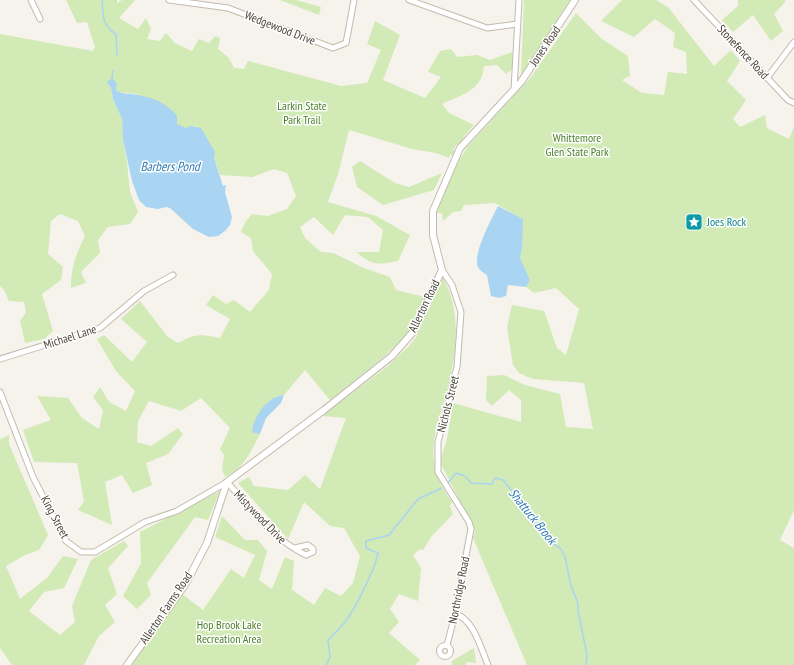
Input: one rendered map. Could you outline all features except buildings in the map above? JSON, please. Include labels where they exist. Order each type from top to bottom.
[{"type":"street","points":[[31,0],[40,19]]},
{"type":"street","name":"Wedgewood Drive","points":[[170,0],[228,8],[333,48],[346,43],[354,0]]},
{"type":"street","points":[[409,0],[487,28],[517,24]]},
{"type":"street","points":[[514,90],[519,0]]},
{"type":"street","name":"Jones Road","points":[[514,90],[575,0]]},
{"type":"street","name":"Stonefence Road","points":[[694,0],[788,100],[794,103]]},
{"type":"street","points":[[699,6],[703,0]]},
{"type":"street","points":[[768,78],[794,42]]},
{"type":"street","name":"Allerton Road","points":[[227,482],[324,410],[392,356],[413,332],[442,270],[433,235],[433,211],[460,148],[514,90]]},
{"type":"street","name":"Nichols Street","points":[[442,270],[452,285],[461,312],[457,367],[438,442],[438,472],[469,522],[470,535]]},
{"type":"street","name":"Michael Lane","points":[[0,359],[100,328],[144,290],[173,275]]},
{"type":"street","name":"King Street","points":[[0,392],[34,477],[66,541],[80,552],[95,552],[145,522],[177,511],[227,482]]},
{"type":"street","name":"Mistywood Drive","points":[[227,482],[261,520],[288,546],[295,548]]},
{"type":"street","name":"Allerton Farms Road","points":[[127,665],[185,585],[206,543],[227,482]]},
{"type":"street","name":"Northridge Road","points":[[447,645],[455,614],[470,535]]},
{"type":"street","points":[[455,614],[462,617],[469,624],[488,665]]},
{"type":"green space","name":"Larkin State Park Trail","points":[[66,0],[117,0],[117,3],[122,0],[135,0],[119,18],[138,29],[146,18],[151,29],[147,39],[160,41],[166,33],[175,43],[192,51],[199,39],[209,43],[215,36],[220,38],[218,49],[229,58],[234,68],[244,69],[248,61],[341,86],[367,83],[381,50],[367,44],[375,21],[400,35],[383,80],[425,98],[441,77],[428,72],[440,51],[451,49],[457,57],[477,55],[490,60],[512,52],[513,69],[506,74],[497,65],[484,66],[479,81],[475,87],[463,95],[442,104],[449,113],[474,125],[464,136],[460,144],[457,144],[453,150],[455,151],[453,155],[450,155],[449,158],[436,153],[412,149],[349,130],[338,174],[328,202],[376,216],[410,235],[398,261],[380,264],[367,260],[356,252],[379,252],[383,230],[368,217],[345,215],[333,235],[314,217],[300,227],[305,238],[321,252],[333,253],[364,268],[390,277],[396,290],[425,297],[409,332],[387,354],[330,400],[305,370],[284,395],[276,396],[254,433],[260,434],[250,453],[237,470],[225,477],[222,470],[224,455],[220,449],[230,428],[201,398],[181,411],[149,401],[138,421],[137,442],[151,446],[178,428],[183,434],[168,454],[146,463],[152,485],[133,493],[122,475],[105,482],[112,525],[78,510],[84,501],[77,463],[34,462],[23,430],[51,420],[37,396],[68,398],[82,418],[99,429],[103,410],[93,397],[100,387],[109,402],[126,411],[135,391],[116,371],[97,339],[104,335],[132,362],[147,342],[121,319],[140,301],[168,337],[178,343],[189,337],[199,335],[220,338],[230,319],[206,305],[213,295],[226,304],[234,300],[250,312],[269,290],[272,274],[253,251],[251,238],[241,232],[246,221],[252,214],[268,216],[287,209],[296,196],[287,173],[274,169],[253,177],[220,175],[214,158],[196,126],[186,128],[181,127],[137,94],[119,92],[109,86],[122,119],[123,140],[130,192],[138,212],[130,224],[108,227],[98,240],[100,253],[81,272],[86,283],[71,288],[75,261],[85,236],[78,221],[60,214],[51,221],[48,254],[63,267],[61,280],[42,294],[53,331],[44,339],[25,343],[20,321],[26,312],[24,302],[9,301],[4,290],[0,286],[0,34],[93,51],[95,47],[87,22],[77,23]]},
{"type":"green space","points":[[280,0],[296,0],[321,7],[319,15]]},
{"type":"green space","points":[[524,0],[570,0],[521,75]]},
{"type":"green space","name":"Whittemore Glen State Park","points":[[622,0],[656,0],[668,7],[714,66],[731,50],[740,61],[727,81],[746,100],[733,119],[740,127],[765,115],[767,128],[789,139],[794,127],[794,510],[780,540],[794,548],[794,665],[527,665],[473,538],[475,531],[440,462],[447,439],[453,403],[521,422],[521,400],[509,390],[492,406],[486,400],[487,376],[504,375],[525,385],[560,394],[566,427],[593,429],[584,383],[533,379],[519,373],[513,365],[507,327],[512,305],[544,311],[557,348],[566,355],[579,309],[556,288],[534,293],[526,287],[530,280],[520,258],[522,248],[522,219],[495,203],[464,205],[461,211],[453,212],[443,221],[442,213],[437,213],[440,201],[458,162],[468,146],[531,77],[576,13],[602,39],[628,56],[630,76],[622,80],[642,93],[664,95],[668,72],[687,74],[686,52],[673,47],[675,33],[655,19],[634,37],[601,21]]},
{"type":"green space","points":[[738,0],[786,1],[774,14],[783,31],[771,41],[753,15],[733,32],[722,20],[738,6]]},
{"type":"green space","points":[[360,161],[395,183],[409,187],[442,173],[434,190],[383,205],[357,187],[352,167]]},
{"type":"green space","name":"Hop Brook Lake Recreation Area","points":[[442,276],[449,291],[453,306],[456,338],[452,370],[435,433],[433,450],[439,481],[452,502],[450,506],[453,514],[431,537],[423,550],[420,549],[413,555],[421,568],[418,601],[399,594],[390,609],[399,622],[389,633],[420,660],[415,665],[131,665],[182,594],[203,610],[231,569],[244,578],[255,555],[215,537],[222,516],[245,540],[258,540],[267,551],[259,580],[272,589],[285,557],[294,561],[292,590],[314,605],[325,588],[341,596],[353,583],[360,556],[344,528],[330,526],[304,502],[288,539],[238,483],[249,477],[254,486],[288,490],[305,475],[320,489],[346,418],[322,416],[388,366],[409,346],[416,337]]},
{"type":"green space","points":[[9,435],[9,444],[48,535],[39,550],[25,555],[6,566],[20,599],[47,578],[63,556],[78,559],[64,588],[44,592],[29,611],[60,635],[75,622],[72,606],[91,560],[124,541],[128,546],[108,568],[117,594],[105,605],[115,622],[99,636],[84,665],[12,665],[0,648],[0,439]]},
{"type":"green space","points":[[220,491],[208,520],[195,517],[147,583],[151,595],[137,609],[123,596],[141,563],[140,532]]},
{"type":"green space","points":[[474,648],[476,663],[467,662],[465,665],[452,665],[452,661]]},
{"type":"water","name":"Barbers Pond","points":[[112,78],[117,84],[116,90],[118,92],[138,95],[155,100],[164,104],[177,115],[177,124],[186,128],[191,126],[201,128],[215,152],[214,158],[223,186],[226,185],[225,192],[232,217],[230,225],[218,236],[209,237],[193,229],[170,208],[166,207],[158,209],[146,207],[139,200],[132,181],[123,140],[122,119],[113,99],[111,88],[107,82]]},
{"type":"water","points":[[498,206],[523,219],[522,248],[520,258],[530,280],[526,287],[508,285],[506,296],[499,298],[491,296],[487,275],[479,268],[477,261],[480,246],[487,227]]},
{"type":"water","points":[[284,395],[281,403],[266,418],[260,434],[254,433],[252,430],[256,418],[263,407],[278,396]]},
{"type":"waterway","points":[[102,0],[104,20],[111,31],[116,34],[117,55]]},
{"type":"waterway","points":[[112,78],[113,71]]},
{"type":"waterway","name":"Shattuck Brook","points":[[448,483],[456,473],[465,476],[471,483],[492,484],[495,478],[503,480],[554,544],[561,549],[565,557],[571,586],[578,603],[578,611],[587,655],[586,665]]},
{"type":"waterway","name":"Shattuck Brook","points":[[326,665],[330,657],[328,640],[343,624],[354,609],[376,560],[378,553],[366,548],[366,541],[389,535],[418,499],[442,488]]},
{"type":"place","name":"Joes Rock","points":[[694,222]]}]
